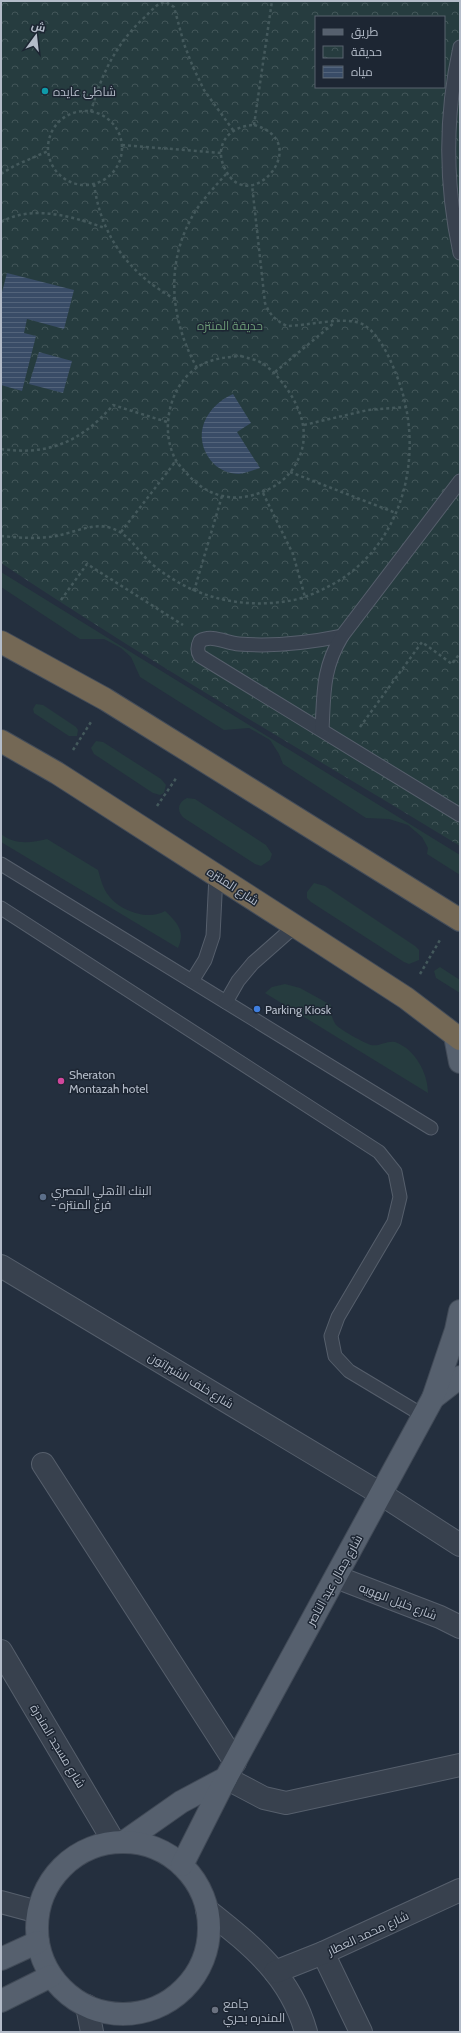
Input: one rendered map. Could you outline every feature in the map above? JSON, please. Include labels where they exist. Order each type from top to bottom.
[{"type":"highway","points":[[1,642],[105,700],[457,918]]},
{"type":"highway","name":"شارع المنتزه","points":[[1,741],[57,773],[295,926],[406,998],[458,1037]]},
{"type":"main road","points":[[458,1037],[460,1062]]},
{"type":"main road","name":"شارع جمال عبد الناصر","points":[[182,1865],[231,1770],[429,1407],[456,1330],[460,1311]]},
{"type":"main road","name":"شارع جمال عبد الناصر","points":[[429,1407],[460,1377]]},
{"type":"main road","points":[[119,1842],[231,1770]]},
{"type":"main road","points":[[119,1842],[145,1845],[164,1853],[182,1865],[199,1888],[207,1910],[209,1931],[206,1952],[193,1977],[185,1988],[168,2002],[149,2010],[128,2014],[107,2013],[87,2006],[51,1976],[38,1942],[36,1927],[38,1912],[45,1891],[62,1868],[73,1858],[93,1847],[119,1842]]},
{"type":"main road","points":[[1,1959],[38,1942]]},
{"type":"main road","points":[[1,2001],[51,1976]]},
{"type":"street","name":"شارع خلف الشيراتون","points":[[1,1266],[381,1494],[460,1545]]},
{"type":"street","points":[[43,1464],[231,1770],[264,1798],[286,1803],[460,1765]]},
{"type":"street","name":"شارع خليل الهويه","points":[[336,1577],[440,1617],[460,1627]]},
{"type":"street","name":"شارع مسجد المندرة","points":[[1,1651],[119,1842]]},
{"type":"street","name":"شارع محمد العطار","points":[[275,1972],[324,1954],[460,1890]]},
{"type":"street","points":[[1,1902],[38,1912]]},
{"type":"street","points":[[207,1910],[254,1948],[275,1972],[295,2001],[306,2032]]},
{"type":"street","points":[[324,1954],[361,2032]]},
{"type":"street","points":[[87,2006],[92,2032]]},
{"type":"lane","points":[[460,47],[455,69],[449,120],[448,170],[452,216],[460,253]]},
{"type":"lane","points":[[322,730],[324,685],[327,665],[342,636],[460,481]]},
{"type":"lane","points":[[342,636],[302,644],[270,645],[238,644],[204,638],[197,646],[200,656],[460,815]]},
{"type":"lane","points":[[1,864],[431,1128]]},
{"type":"lane","points":[[192,981],[205,960],[213,936],[216,875]]},
{"type":"lane","points":[[1,908],[379,1152],[395,1172],[400,1197],[394,1222],[338,1317],[331,1336],[335,1356],[349,1371],[429,1407]]},
{"type":"lane","points":[[226,1002],[238,981],[253,963],[295,926]]},
{"type":"path","points":[[254,125],[272,1]]},
{"type":"path","points":[[91,112],[104,72],[114,53],[140,20],[156,6],[166,2],[174,7],[184,44],[204,90],[233,130]]},
{"type":"path","points":[[78,112],[91,112],[102,116],[112,123],[119,133],[122,145],[121,158],[116,170],[106,179],[94,184],[81,185],[68,181],[52,163],[48,151],[50,138],[56,126],[66,117],[78,112]]},
{"type":"path","points":[[254,125],[267,129],[276,141],[280,156],[275,170],[264,181],[252,185],[242,184],[233,180],[226,173],[222,163],[222,144],[233,130],[243,126],[254,125]]},
{"type":"path","points":[[122,145],[221,153]]},
{"type":"path","points":[[1,174],[14,166],[48,151]]},
{"type":"path","points":[[197,368],[182,335],[177,317],[175,298],[177,259],[183,240],[200,204],[226,173]]},
{"type":"path","points":[[94,184],[96,199],[105,229],[127,262],[157,289],[175,298]]},
{"type":"path","points":[[1,536],[25,539],[55,536],[95,527],[108,527],[121,532],[128,537],[151,563],[194,591],[218,599],[244,604],[270,604],[305,597],[321,590],[344,577],[365,560],[382,539],[396,513],[409,466],[410,440],[406,406],[392,364],[372,332],[363,325],[352,321],[287,326],[277,321],[270,313],[265,303],[252,185]]},
{"type":"path","points":[[1,222],[24,215],[42,213],[63,215],[105,229]]},
{"type":"path","points":[[275,372],[335,322]]},
{"type":"path","points":[[241,356],[259,362],[275,372],[295,399],[304,425],[301,452],[290,472],[282,481],[263,493],[244,497],[222,496],[199,486],[176,461],[168,440],[167,422],[171,404],[178,388],[189,374],[204,363],[222,357],[241,356]]},
{"type":"path","points":[[1,448],[22,452],[44,450],[64,444],[83,434],[99,421],[113,404],[167,422]]},
{"type":"path","points":[[304,425],[334,416],[368,410],[406,406]]},
{"type":"path","points":[[121,532],[176,461]]},
{"type":"path","points":[[290,472],[396,513]]},
{"type":"path","points":[[263,493],[293,554],[305,597]]},
{"type":"path","points":[[194,591],[222,496]]},
{"type":"path","points":[[61,600],[87,564],[204,638]]},
{"type":"path","points":[[347,745],[422,642],[452,664],[460,653]]},
{"type":"path","points":[[57,773],[105,700]]},
{"type":"path","points":[[142,828],[192,753]]},
{"type":"path","points":[[406,998],[457,918]]},
{"type":"green space","name":"حديقة المنتزه","points":[[1,1],[460,1],[460,846],[171,672],[1,563]]},
{"type":"green space","points":[[1,572],[460,855],[460,875],[427,854],[428,848],[422,837],[408,825],[389,819],[366,818],[283,764],[279,754],[270,740],[249,728],[224,730],[140,677],[131,657],[121,648],[104,639],[80,639],[1,587]]},
{"type":"green space","points":[[36,704],[43,705],[76,727],[78,730],[77,736],[69,736],[34,713],[33,709]]},
{"type":"green space","points":[[96,741],[103,742],[161,779],[166,785],[164,793],[160,795],[153,793],[94,754],[91,748]]},
{"type":"green space","points":[[187,798],[195,799],[266,845],[272,854],[270,860],[261,866],[255,864],[184,818],[181,815],[179,807],[180,804]]},
{"type":"green space","points":[[1,834],[11,840],[23,842],[47,839],[98,870],[102,884],[107,893],[114,901],[127,910],[143,915],[158,914],[165,911],[173,919],[181,932],[178,948],[1,842]]},
{"type":"green space","points":[[314,883],[325,886],[415,946],[419,950],[419,960],[409,964],[404,962],[311,902],[307,898],[307,892]]},
{"type":"green space","points":[[440,967],[460,980],[460,993],[436,978],[434,971]]},
{"type":"green space","points":[[285,984],[300,988],[331,1005],[333,1020],[336,1025],[358,1039],[371,1045],[395,1042],[409,1050],[423,1070],[426,1078],[428,1093],[265,993],[272,987]]},
{"type":"water","points":[[7,273],[74,290],[64,329],[27,319],[24,333],[36,336],[22,391],[1,385],[1,296]]},
{"type":"water","points":[[39,352],[72,361],[63,393],[29,384]]},
{"type":"water","points":[[233,394],[251,423],[237,432],[260,468],[239,474],[225,471],[214,464],[207,454],[203,444],[202,434],[208,415],[214,407]]},
{"type":"place","name":"شاطئ عايده","points":[[45,91]]},
{"type":"place","name":"Parking Kiosk","points":[[257,1009]]},
{"type":"place","name":"Sheraton Montazah hotel","points":[[61,1081]]},
{"type":"place","name":"البنك الأهلي المصري - فرع المنتزه","points":[[43,1197]]},
{"type":"place","name":"جامع المندره بحري","points":[[215,2010]]}]
